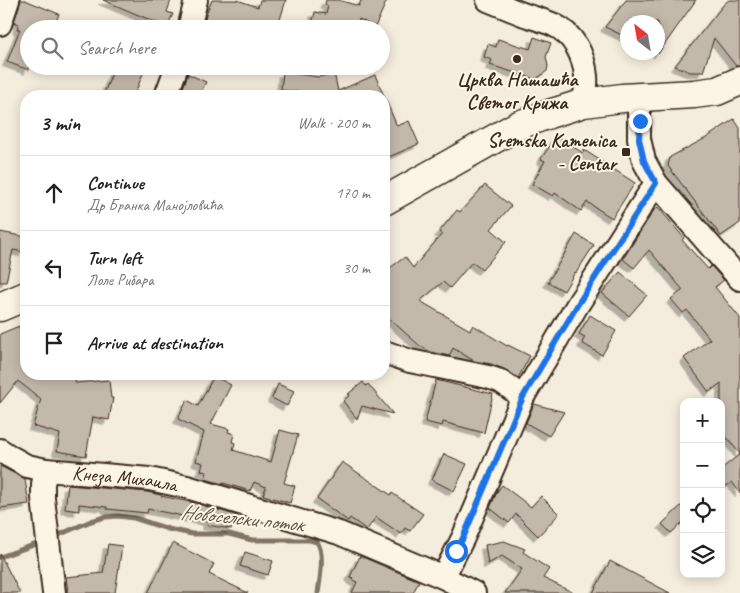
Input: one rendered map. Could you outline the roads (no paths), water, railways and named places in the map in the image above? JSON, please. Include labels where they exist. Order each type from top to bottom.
[{"type":"main road","points":[[390,198],[519,125],[549,114],[584,103],[639,96],[686,95],[717,91],[740,81]]},
{"type":"main road","points":[[0,306],[20,298]]},
{"type":"street","points":[[0,24],[8,0]]},
{"type":"street","points":[[191,20],[196,0]]},
{"type":"street","points":[[488,0],[512,5],[566,33],[580,52],[584,65],[586,84],[584,103]]},
{"type":"street","points":[[168,90],[174,75]]},
{"type":"street","points":[[639,96],[639,139],[644,161],[656,183],[740,279]]},
{"type":"street","points":[[443,578],[463,538],[523,397],[578,304],[656,183]]},
{"type":"street","points":[[390,354],[410,361],[488,377],[500,381],[523,397]]},
{"type":"street","name":"Кнеза Михаила","points":[[0,450],[27,466],[46,470],[169,482],[339,533],[474,593]]},
{"type":"street","points":[[46,470],[43,498],[54,593]]},
{"type":"waterway","name":"Новоселски поток","points":[[54,537],[91,521],[118,516],[134,518],[168,529],[192,534],[229,534],[252,540],[310,540],[317,542],[321,553],[318,593]]},
{"type":"waterway","name":"Новоселски поток","points":[[0,557],[42,542]]},
{"type":"place","name":"Црква Нашашћа Светог Крижа","points":[[517,59]]},
{"type":"place","name":"Sremska Kamenica - Centar","points":[[626,152]]}]
